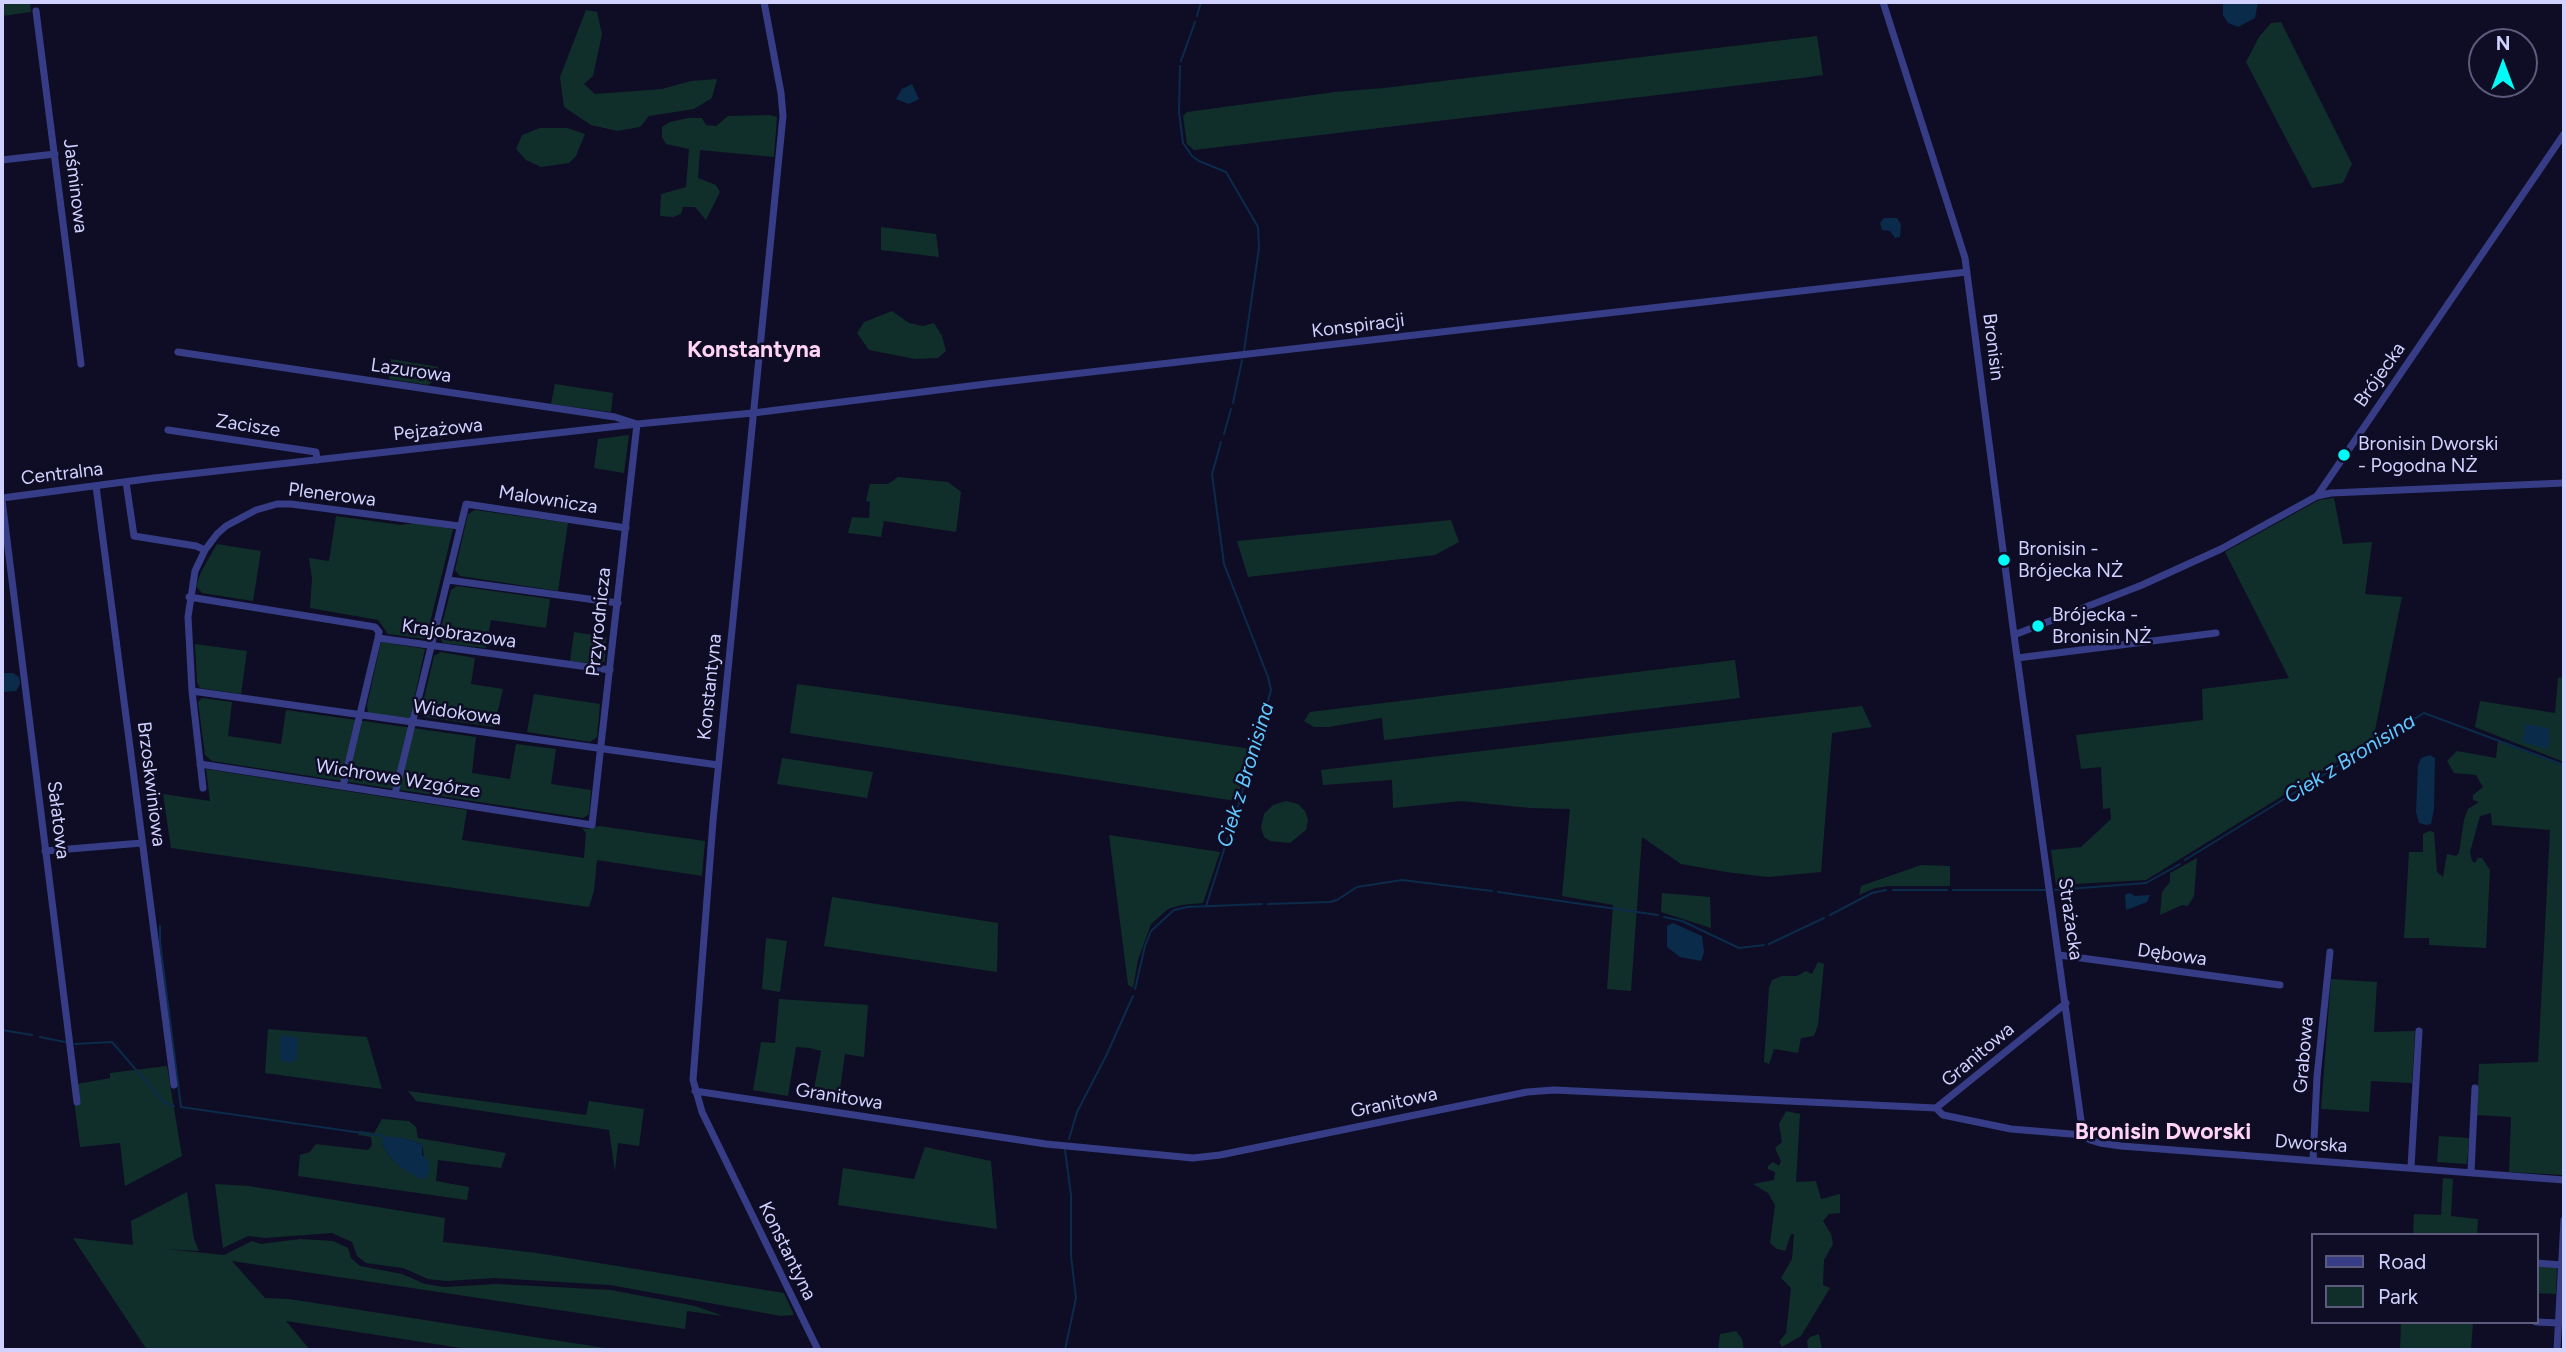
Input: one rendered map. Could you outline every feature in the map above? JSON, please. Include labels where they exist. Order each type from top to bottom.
[{"type":"street","name":"Konstantyna","points":[[764,2],[783,116],[718,765],[692,1069],[702,1112],[818,1350]]},
{"type":"street","name":"Bronisin","points":[[1883,2],[1962,246],[2024,707]]},
{"type":"street","name":"Jaśminowa","points":[[36,11],[81,364]]},
{"type":"street","name":"Brójecka","points":[[2014,635],[2142,585],[2221,549],[2317,496],[2564,134]]},
{"type":"street","points":[[2,160],[55,153]]},
{"type":"street","name":"Konspiracji","points":[[753,413],[1967,272]]},
{"type":"street","name":"Lazurowa","points":[[178,352],[615,417],[637,424]]},
{"type":"street","name":"Pejzażowa","points":[[126,482],[753,413]]},
{"type":"street","name":"Przyrodnicza","points":[[593,825],[637,424]]},
{"type":"street","name":"Zacisze","points":[[168,430],[316,452],[317,460]]},
{"type":"street","points":[[126,482],[134,536],[196,546],[205,550]]},
{"type":"street","name":"Centralna","points":[[2,499],[126,482]]},
{"type":"street","points":[[2317,496],[2564,483]]},
{"type":"street","name":"Brzoskwiniowa","points":[[96,486],[173,1085]]},
{"type":"street","name":"Sałatowa","points":[[2,499],[77,1102]]},
{"type":"street","name":"Plenerowa","points":[[203,788],[192,691],[189,597],[195,571],[205,550],[226,526],[256,510],[277,504],[291,504],[459,526]]},
{"type":"street","name":"Malownicza","points":[[459,526],[466,504],[626,528]]},
{"type":"street","points":[[395,794],[459,526]]},
{"type":"street","points":[[448,580],[618,603]]},
{"type":"street","name":"Krajobrazowa","points":[[189,597],[375,627],[379,632],[378,638],[610,670]]},
{"type":"street","points":[[2017,658],[2216,633]]},
{"type":"street","points":[[343,786],[378,638]]},
{"type":"street","name":"Widokowa","points":[[192,691],[718,765]]},
{"type":"street","name":"Strażacka","points":[[2024,707],[2083,1135]]},
{"type":"street","name":"Wichrowe Wzgórze","points":[[200,764],[593,825]]},
{"type":"street","points":[[46,850],[142,843]]},
{"type":"street","name":"Grabowa","points":[[2314,1160],[2317,1077],[2330,952]]},
{"type":"street","name":"Dębowa","points":[[2059,955],[2280,985]]},
{"type":"street","name":"Granitowa","points":[[695,1091],[1046,1144],[1193,1158],[1220,1155],[1527,1092],[1554,1090],[1936,1108],[2066,1003]]},
{"type":"street","points":[[2411,1167],[2419,1031]]},
{"type":"street","points":[[2471,1172],[2475,1088]]},
{"type":"street","name":"Dworska","points":[[1936,1108],[1943,1115],[2011,1129],[2083,1135],[2090,1140],[2121,1146],[2564,1180]]},
{"type":"street","points":[[2557,1350],[2564,1220]]},
{"type":"street","points":[[2538,1263],[2562,1265]]},
{"type":"street","points":[[2538,1322],[2559,1322]]},
{"type":"green space","points":[[2,2],[30,2],[31,12],[2,16]]},
{"type":"green space","points":[[586,10],[597,12],[602,34],[593,76],[584,84],[595,94],[662,89],[691,81],[717,79],[712,98],[694,109],[649,116],[640,127],[617,131],[591,125],[564,107],[560,77]]},
{"type":"green space","points":[[2281,22],[2352,164],[2343,183],[2312,188],[2246,62],[2259,37],[2271,23]]},
{"type":"green space","points":[[1817,36],[1823,75],[1194,150],[1187,144],[1183,116],[1187,112],[1335,92]]},
{"type":"green space","points":[[728,116],[777,117],[774,157],[700,150],[698,178],[716,185],[720,192],[706,220],[695,207],[683,207],[681,214],[673,217],[660,216],[661,194],[686,187],[689,149],[666,144],[662,137],[662,127],[670,122],[688,118],[702,118],[706,125],[716,126]]},
{"type":"green space","points":[[540,128],[567,128],[585,134],[576,156],[569,163],[541,167],[526,160],[516,149],[522,135]]},
{"type":"green space","points":[[881,227],[936,234],[939,257],[881,250]]},
{"type":"green space","points":[[892,311],[909,323],[923,326],[934,323],[942,336],[946,351],[938,358],[915,359],[869,350],[857,333],[864,322]]},
{"type":"green space","points":[[391,359],[438,367],[435,380],[428,385],[389,379]]},
{"type":"green space","points":[[555,384],[613,393],[611,412],[551,404]]},
{"type":"green space","points":[[629,435],[624,473],[594,468],[598,439]]},
{"type":"green space","points":[[898,477],[948,482],[961,492],[956,532],[884,521],[881,537],[848,533],[852,517],[869,518],[870,502],[866,501],[870,484],[888,484]]},
{"type":"green space","points":[[2334,498],[2343,544],[2372,542],[2365,594],[2402,597],[2373,740],[2146,880],[2056,885],[2051,850],[2081,847],[2111,819],[2110,808],[2103,809],[2101,767],[2081,769],[2076,735],[2203,720],[2202,689],[2289,678],[2225,552],[2319,500]]},
{"type":"green space","points":[[475,510],[568,523],[558,591],[460,576],[455,570],[468,514]]},
{"type":"green space","points":[[336,516],[453,529],[426,639],[388,634],[378,620],[310,608],[312,578],[309,558],[329,561]]},
{"type":"green space","points":[[1451,520],[1459,542],[1435,555],[1248,577],[1237,541]]},
{"type":"green space","points":[[217,544],[261,551],[253,601],[202,593],[196,586]]},
{"type":"green space","points":[[457,586],[550,599],[546,628],[491,620],[486,648],[443,643],[439,635],[451,590]]},
{"type":"green space","points":[[574,632],[606,637],[605,661],[599,665],[570,661]]},
{"type":"green space","points":[[381,642],[425,649],[410,718],[368,713],[367,705]]},
{"type":"green space","points":[[195,644],[247,651],[241,694],[200,688],[197,682]]},
{"type":"green space","points":[[441,652],[475,658],[471,684],[503,689],[494,727],[424,717],[421,711],[434,656]]},
{"type":"green space","points":[[1735,660],[1740,698],[1384,740],[1382,718],[1328,727],[1314,727],[1304,721],[1310,712]]},
{"type":"green space","points":[[2564,677],[2564,762],[2475,727],[2480,701],[2555,713],[2558,678]]},
{"type":"green space","points":[[797,684],[1252,749],[1236,801],[790,733]]},
{"type":"green space","points":[[534,694],[600,704],[597,737],[590,742],[527,732]]},
{"type":"green space","points":[[202,698],[232,702],[228,736],[281,744],[286,710],[476,737],[472,773],[510,779],[516,744],[556,749],[551,784],[591,790],[589,814],[583,818],[212,761],[205,755],[198,702]]},
{"type":"green space","points":[[1862,706],[1872,727],[1832,733],[1821,872],[1768,877],[1681,864],[1642,837],[1631,991],[1607,989],[1613,905],[1562,896],[1570,809],[1461,801],[1393,808],[1392,780],[1323,785],[1321,770]]},
{"type":"green space","points":[[2498,741],[2564,766],[2564,1175],[2509,1172],[2511,1117],[2477,1115],[2479,1064],[2538,1062],[2550,830],[2492,825],[2491,813],[2480,816],[2470,852],[2472,861],[2475,863],[2478,858],[2482,858],[2490,870],[2486,948],[2429,945],[2429,938],[2404,938],[2409,852],[2423,852],[2423,834],[2434,832],[2437,872],[2443,877],[2447,854],[2456,856],[2459,853],[2468,809],[2479,802],[2473,800],[2473,795],[2483,787],[2476,775],[2454,773],[2447,761],[2457,751],[2496,758]]},
{"type":"green space","points":[[782,758],[873,772],[867,798],[777,784]]},
{"type":"green space","points":[[206,769],[467,810],[462,840],[584,858],[586,833],[582,828],[599,826],[705,841],[702,876],[597,860],[594,891],[589,907],[171,848],[163,794],[210,801]]},
{"type":"green space","points":[[1286,801],[1298,804],[1305,811],[1308,820],[1306,830],[1290,843],[1270,841],[1264,837],[1261,827],[1264,814],[1273,805]]},
{"type":"green space","points":[[1109,835],[1220,852],[1203,903],[1168,909],[1151,924],[1138,960],[1133,988],[1128,985]]},
{"type":"green space","points":[[2197,858],[2194,896],[2188,906],[2182,905],[2160,915],[2162,892],[2170,882],[2170,873]]},
{"type":"green space","points":[[1921,865],[1950,866],[1950,886],[1889,886],[1875,888],[1859,895],[1861,886]]},
{"type":"green space","points":[[1662,893],[1710,897],[1711,928],[1661,912]]},
{"type":"green space","points":[[832,897],[998,923],[997,972],[824,946]]},
{"type":"green space","points":[[766,938],[787,941],[780,992],[762,989]]},
{"type":"green space","points":[[1818,962],[1824,964],[1818,1025],[1814,1036],[1801,1038],[1798,1053],[1774,1049],[1769,1064],[1764,1062],[1769,988],[1772,980],[1782,976],[1797,976],[1806,971],[1812,974]]},
{"type":"green space","points":[[2331,979],[2377,982],[2374,1032],[2415,1031],[2412,1083],[2371,1081],[2369,1112],[2321,1109]]},
{"type":"green space","points":[[779,999],[868,1005],[864,1057],[845,1054],[838,1103],[812,1100],[821,1051],[810,1048],[796,1047],[788,1096],[753,1090],[761,1042],[775,1043]]},
{"type":"green space","points":[[268,1029],[367,1037],[382,1089],[265,1073]]},
{"type":"green space","points":[[167,1066],[182,1156],[125,1186],[120,1143],[80,1147],[72,1085],[110,1078],[110,1073]]},
{"type":"green space","points":[[408,1091],[586,1115],[589,1101],[644,1109],[639,1146],[618,1143],[615,1171],[609,1130],[416,1101]]},
{"type":"green space","points":[[1786,1111],[1800,1114],[1796,1182],[1816,1181],[1821,1199],[1840,1194],[1840,1213],[1829,1214],[1823,1221],[1831,1234],[1833,1244],[1824,1260],[1823,1285],[1830,1288],[1801,1336],[1782,1347],[1779,1342],[1786,1333],[1791,1288],[1781,1278],[1792,1259],[1794,1234],[1791,1234],[1785,1251],[1770,1243],[1775,1205],[1768,1193],[1753,1184],[1774,1180],[1775,1172],[1768,1169],[1768,1166],[1773,1162],[1779,1166],[1781,1161],[1775,1148],[1782,1142],[1779,1124]]},
{"type":"green space","points":[[382,1119],[409,1121],[416,1127],[418,1138],[506,1153],[501,1168],[438,1160],[436,1181],[469,1187],[467,1200],[298,1176],[300,1155],[310,1152],[316,1144],[368,1150],[372,1145],[371,1137],[358,1135],[360,1131],[374,1133]],"holes":[[[403,1138],[422,1144],[424,1159],[402,1168],[389,1156],[382,1144]]]},
{"type":"green space","points":[[2439,1136],[2469,1138],[2467,1164],[2437,1162]]},
{"type":"green space","points":[[925,1147],[991,1161],[997,1229],[838,1205],[843,1168],[914,1179]]},
{"type":"green space","points":[[2443,1178],[2453,1179],[2451,1216],[2478,1219],[2477,1233],[2413,1233],[2414,1214],[2441,1215]]},
{"type":"green space","points":[[215,1184],[249,1186],[445,1218],[443,1242],[537,1253],[784,1293],[794,1315],[781,1316],[610,1285],[495,1278],[446,1281],[428,1279],[403,1268],[366,1263],[357,1256],[352,1242],[332,1233],[265,1238],[248,1236],[223,1248]]},
{"type":"green space","points":[[187,1192],[194,1239],[199,1251],[166,1249],[224,1255],[252,1241],[261,1244],[300,1239],[333,1241],[348,1248],[351,1258],[360,1266],[402,1274],[425,1284],[444,1287],[497,1284],[611,1290],[695,1306],[723,1316],[687,1311],[685,1329],[232,1261],[265,1298],[289,1299],[618,1350],[474,1350],[286,1321],[310,1350],[147,1350],[73,1238],[133,1245],[131,1221]]},
{"type":"green space","points":[[2538,1266],[2557,1267],[2556,1294],[2538,1293]]},
{"type":"green space","points":[[2401,1324],[2473,1324],[2471,1350],[2400,1350]]},
{"type":"green space","points":[[1736,1331],[1742,1339],[1744,1350],[1718,1350],[1720,1334]]},
{"type":"green space","points":[[1819,1334],[1822,1350],[1808,1350],[1807,1341]]},
{"type":"water","points":[[2223,2],[2258,2],[2255,18],[2238,27],[2228,23],[2223,15]]},
{"type":"water","points":[[912,84],[919,99],[909,104],[896,99],[902,89]]},
{"type":"water","points":[[1884,218],[1897,218],[1901,225],[1900,237],[1895,238],[1890,231],[1882,230],[1880,223]]},
{"type":"water","points":[[4,673],[13,673],[19,677],[20,684],[16,691],[2,692]]},
{"type":"water","points":[[2525,724],[2549,728],[2550,740],[2547,749],[2522,742]]},
{"type":"water","points":[[2430,755],[2435,758],[2434,809],[2431,824],[2427,825],[2419,823],[2416,812],[2418,766],[2421,758]]},
{"type":"water","points":[[2130,893],[2135,896],[2150,895],[2147,902],[2126,910],[2125,895]]},
{"type":"water","points":[[1673,923],[1702,936],[1704,952],[1701,961],[1680,957],[1667,947],[1667,926]]},
{"type":"water","points":[[282,1035],[298,1039],[297,1059],[289,1063],[280,1060]]},
{"type":"water","points":[[383,1136],[422,1144],[422,1155],[429,1162],[426,1178],[420,1179],[389,1156],[382,1144]]},
{"type":"waterway","name":"Ciek z Bronisina","points":[[1197,16],[1201,2]]},
{"type":"waterway","name":"Ciek z Bronisina","points":[[1181,61],[1195,22]]},
{"type":"waterway","name":"Ciek z Bronisina","points":[[1180,66],[1179,112],[1183,143],[1199,161],[1226,172],[1258,227],[1259,248],[1244,351]]},
{"type":"waterway","name":"Ciek z Bronisina","points":[[1233,403],[1242,360]]},
{"type":"waterway","name":"Ciek z Bronisina","points":[[1224,434],[1231,409]]},
{"type":"waterway","name":"Ciek z Bronisina","points":[[1206,906],[1271,690],[1224,564],[1212,474],[1221,442]]},
{"type":"waterway","name":"Ciek z Bronisina","points":[[2185,860],[2424,713],[2564,765]]},
{"type":"waterway","name":"Ciek z Bronisina","points":[[2055,890],[2146,883],[2180,864]]},
{"type":"waterway","name":"Ciek z Bronisina","points":[[1268,904],[1330,902],[1357,887],[1402,880],[1492,891]]},
{"type":"waterway","name":"Ciek z Bronisina","points":[[1830,915],[1872,893],[1886,890]]},
{"type":"waterway","name":"Ciek z Bronisina","points":[[1893,890],[1947,890]]},
{"type":"waterway","name":"Ciek z Bronisina","points":[[1953,890],[2045,890]]},
{"type":"waterway","name":"Ciek z Bronisina","points":[[1498,892],[1658,915]]},
{"type":"waterway","name":"Ciek z Bronisina","points":[[1135,989],[1151,931],[1174,910],[1187,907],[1262,904]]},
{"type":"waterway","name":"Ciek z Bronisina","points":[[1664,917],[1682,921],[1739,948],[1764,945]]},
{"type":"waterway","name":"Ciek z Bronisina","points":[[1769,944],[1824,918]]},
{"type":"waterway","points":[[160,926],[181,1107],[383,1136]]},
{"type":"waterway","name":"Ciek z Bronisina","points":[[1069,1139],[1077,1112],[1133,996]]},
{"type":"waterway","points":[[2,1030],[32,1035]]},
{"type":"waterway","points":[[40,1037],[65,1042]]},
{"type":"waterway","points":[[75,1044],[112,1042],[164,1102],[174,1106]]},
{"type":"waterway","name":"Ciek z Bronisina","points":[[1065,1150],[1071,1195],[1071,1256],[1076,1298],[1065,1350]]},
{"type":"place","name":"Bronisin Dworski - Pogodna NŻ","points":[[2344,455]]},
{"type":"place","name":"Bronisin - Brójecka NŻ","points":[[2004,560]]},
{"type":"place","name":"Brójecka - Bronisin NŻ","points":[[2038,626]]},
{"type":"district","name":"Konstantyna","points":[[754,350]]},
{"type":"district","name":"Bronisin Dworski","points":[[2163,1132]]}]
